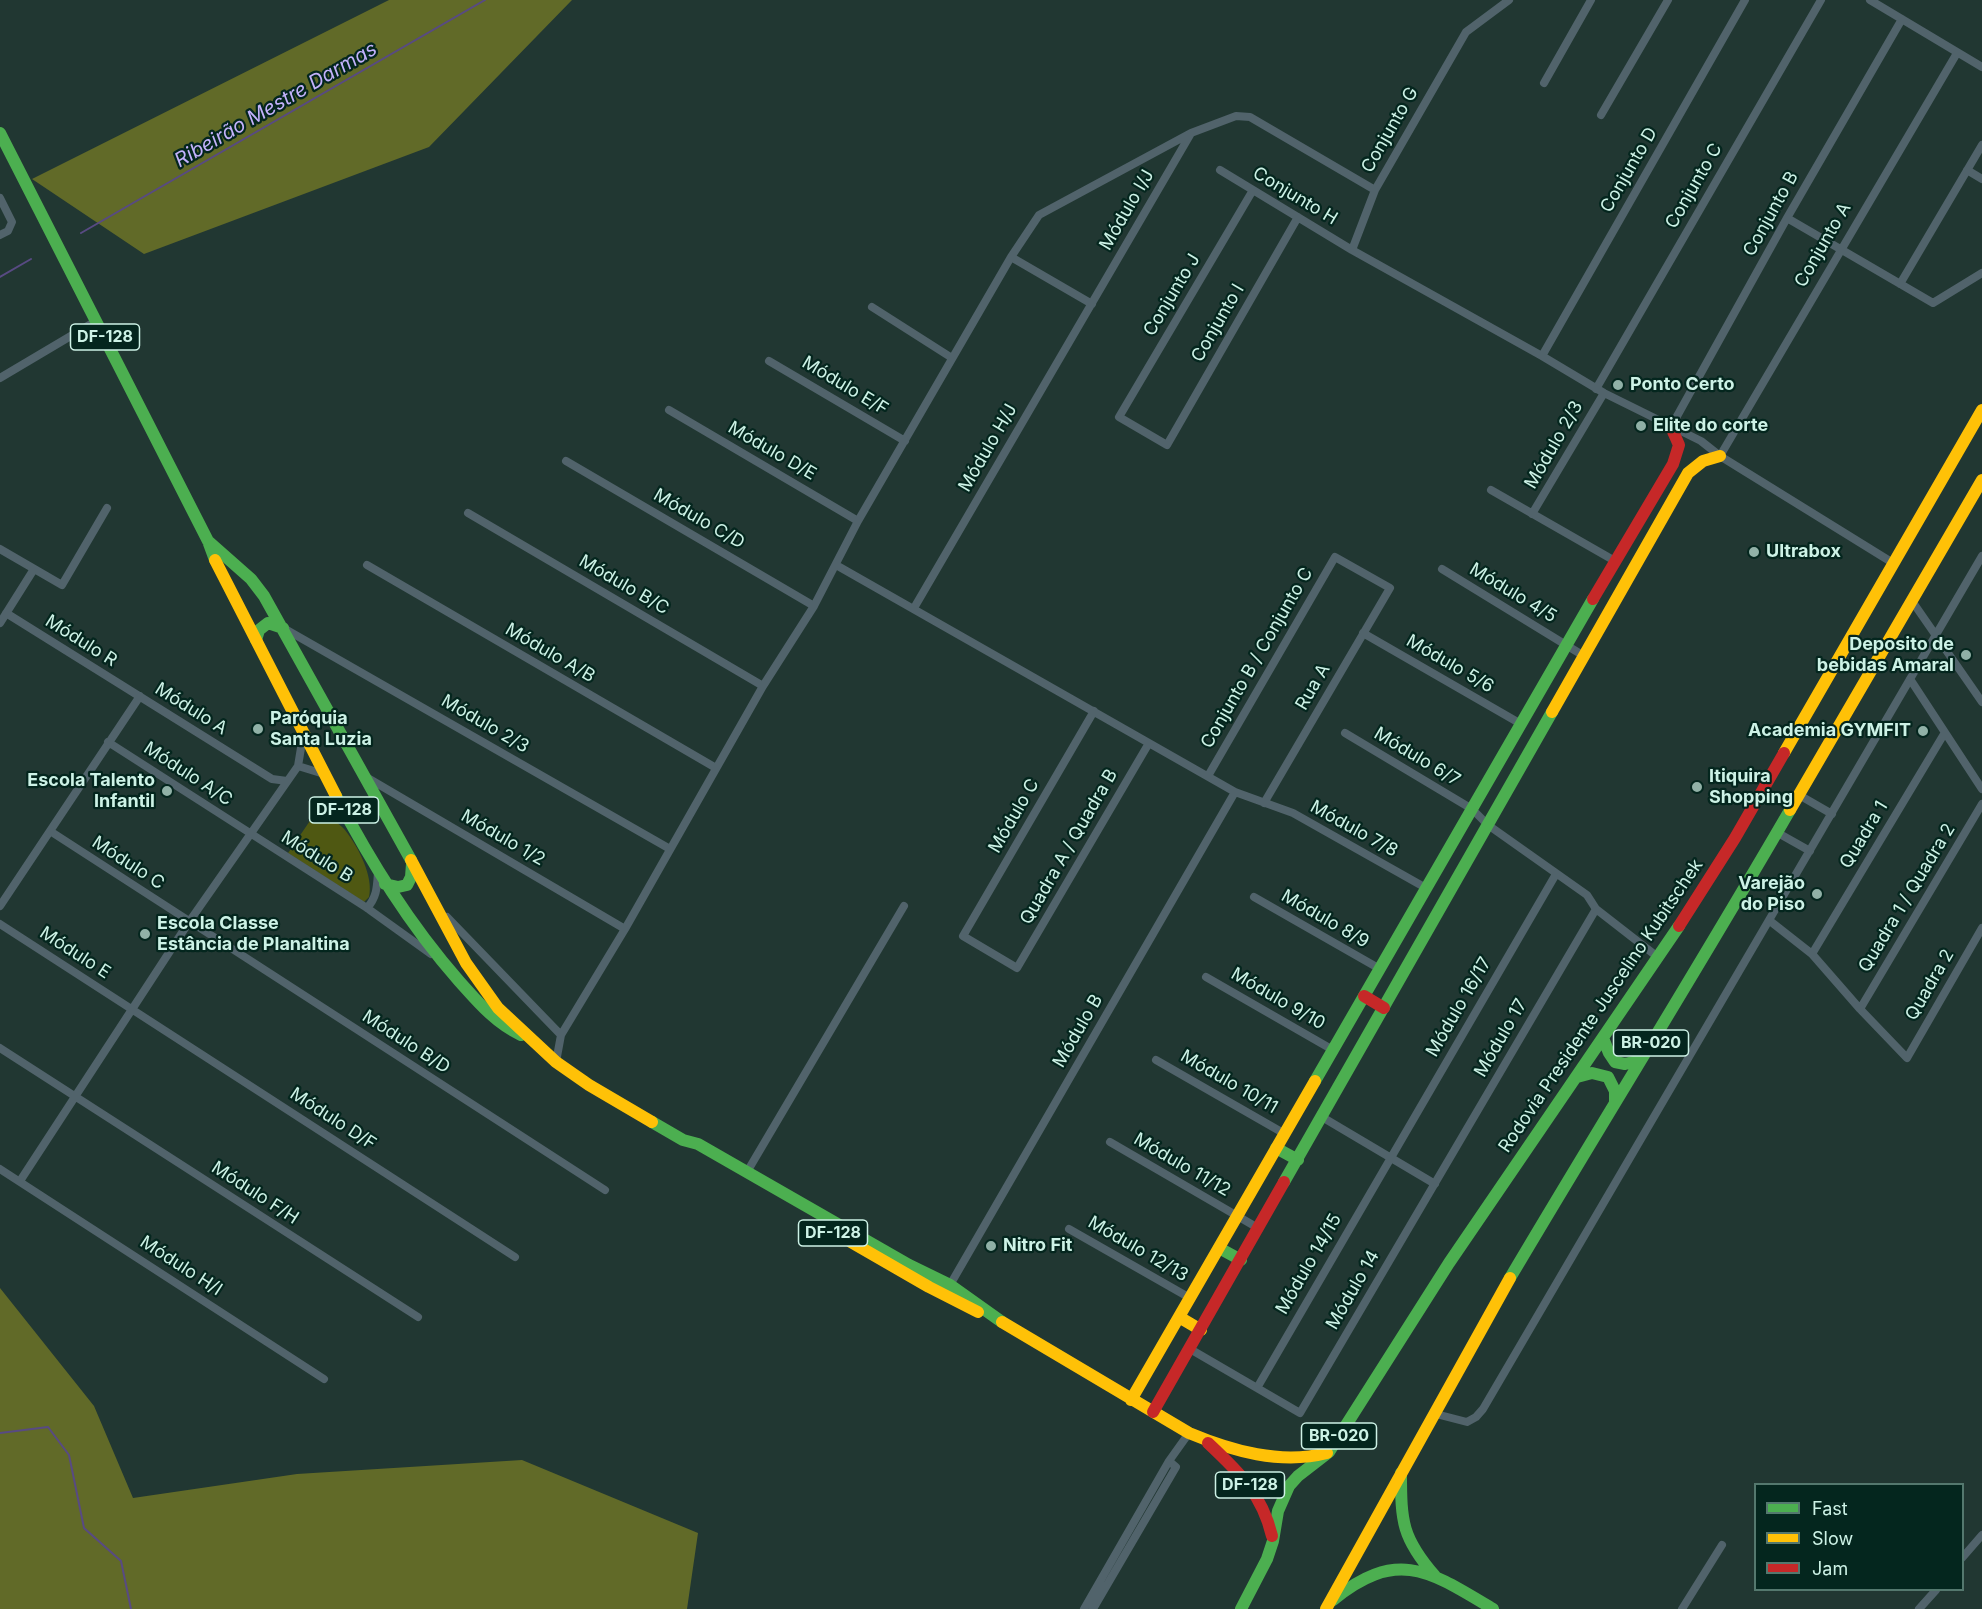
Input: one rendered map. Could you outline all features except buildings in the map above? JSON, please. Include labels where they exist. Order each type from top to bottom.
[{"type":"main road","name":"DF-128","points":[[0,134],[208,541],[219,569],[385,884],[439,959],[486,1011],[511,1031],[531,1040]]},
{"type":"main road","name":"Rodovia Presidente Juscelino Kubitschek","points":[[1241,1609],[1267,1560],[1278,1510],[1289,1486],[1329,1452],[1449,1263],[1659,958],[1735,838],[1982,410]]},
{"type":"main road","points":[[1131,1400],[1679,450],[1679,441],[1671,427]]},
{"type":"main road","points":[[1154,1412],[1688,473],[1703,461],[1720,456]]},
{"type":"main road","name":"BR-020","points":[[1329,1605],[1504,1288],[1615,1101],[1723,926],[1982,480]]},
{"type":"main road","name":"DF-128","points":[[208,541],[260,589],[437,906],[466,963],[480,984],[498,1008],[556,1062],[589,1085],[683,1140],[703,1156],[806,1217],[904,1267],[950,1285],[990,1315],[1131,1400],[1206,1442],[1260,1455],[1302,1458],[1329,1452]]},
{"type":"main road","points":[[256,640],[259,630],[268,623],[283,628]]},
{"type":"main road","points":[[385,884],[399,887],[407,885],[413,873],[412,863]]},
{"type":"main road","points":[[1364,996],[1384,1008]]},
{"type":"main road","points":[[1603,1038],[1612,1060],[1620,1065],[1628,1065],[1641,1060]]},
{"type":"main road","points":[[1577,1077],[1596,1073],[1608,1077],[1615,1091],[1615,1101]]},
{"type":"main road","name":"DF-128","points":[[683,1140],[698,1144],[747,1172],[904,1267],[929,1287],[973,1311],[990,1315]]},
{"type":"main road","points":[[1276,1149],[1298,1160]]},
{"type":"main road","points":[[797,1202],[806,1217]]},
{"type":"main road","points":[[1219,1248],[1241,1260]]},
{"type":"main road","points":[[929,1287],[950,1285],[963,1306]]},
{"type":"main road","points":[[1179,1317],[1201,1330]]},
{"type":"main road","name":"DF-128","points":[[1206,1442],[1240,1473],[1258,1495],[1269,1517],[1273,1541]]},
{"type":"main road","points":[[1401,1473],[1401,1518],[1406,1535],[1414,1551],[1435,1576]]},
{"type":"main road","points":[[1329,1605],[1347,1587],[1363,1578],[1385,1570],[1407,1570],[1435,1576],[1493,1609]]},
{"type":"street","name":"Conjunto G","points":[[1352,250],[1375,190],[1466,32],[1509,0]]},
{"type":"street","points":[[1544,84],[1591,0]]},
{"type":"street","points":[[1601,115],[1668,0]]},
{"type":"street","name":"Conjunto D","points":[[1542,356],[1745,0]]},
{"type":"street","name":"Conjunto C","points":[[1600,391],[1821,0]]},
{"type":"street","points":[[1870,0],[1982,67]]},
{"type":"street","name":"Conjunto B","points":[[1671,427],[1787,218],[1902,19]]},
{"type":"street","name":"Conjunto A","points":[[1720,456],[1957,53]]},
{"type":"street","points":[[556,1062],[561,1035],[763,686],[814,606],[858,521],[952,358],[1011,257],[1039,215],[1191,132],[1236,116],[1250,117],[1375,190]]},
{"type":"street","name":"Módulo I/J","points":[[1092,304],[1191,132]]},
{"type":"street","points":[[1900,284],[1982,145]]},
{"type":"street","name":"Conjunto H","points":[[1220,170],[1352,250],[1600,391],[1701,441],[1720,456],[1893,562]]},
{"type":"street","points":[[1967,170],[1982,179]]},
{"type":"street","name":"Conjunto J","points":[[1167,445],[1119,417],[1253,190]]},
{"type":"street","points":[[0,198],[12,222],[8,231],[0,236]]},
{"type":"street","name":"Conjunto I","points":[[1167,445],[1298,217]]},
{"type":"street","points":[[1787,218],[1933,303],[1982,273]]},
{"type":"street","points":[[1011,257],[1092,304]]},
{"type":"street","name":"Módulo H/J","points":[[914,608],[1092,304]]},
{"type":"street","points":[[872,307],[952,358]]},
{"type":"street","points":[[0,378],[96,321]]},
{"type":"street","name":"Módulo E/F","points":[[769,361],[905,441]]},
{"type":"street","name":"Módulo 2/3","points":[[1532,514],[1600,391]]},
{"type":"street","name":"Módulo D/E","points":[[669,410],[858,521]]},
{"type":"street","name":"Módulo C/D","points":[[566,461],[814,606]]},
{"type":"street","points":[[1491,490],[1615,561]]},
{"type":"street","points":[[0,549],[62,585],[107,508]]},
{"type":"street","name":"Módulo B/C","points":[[468,513],[763,686]]},
{"type":"street","points":[[1436,1414],[1467,1422],[1483,1409],[1982,556]]},
{"type":"street","name":"Rua A","points":[[1264,803],[1390,588],[1335,557]]},
{"type":"street","name":"Conjunto B / Conjunto C","points":[[1208,776],[1335,557]]},
{"type":"street","name":"Módulo A/B","points":[[367,565],[716,768]]},
{"type":"street","name":"Módulo 7/8","points":[[836,565],[1235,792],[1293,813],[1426,888]]},
{"type":"street","points":[[0,622],[34,569]]},
{"type":"street","name":"Módulo 4/5","points":[[1443,569],[1584,656]]},
{"type":"street","points":[[1912,601],[1980,695]]},
{"type":"street","name":"Módulo R","points":[[6,613],[140,696]]},
{"type":"street","name":"Módulo 2/3","points":[[283,628],[670,849]]},
{"type":"street","name":"Módulo 5/6","points":[[1363,633],[1521,724]]},
{"type":"street","points":[[1910,679],[1982,789]]},
{"type":"street","points":[[0,906],[140,696]]},
{"type":"street","name":"Módulo A","points":[[140,696],[272,779],[287,781]]},
{"type":"street","name":"Módulo C","points":[[1017,968],[963,936],[1094,711]]},
{"type":"street","points":[[20,1181],[189,922],[298,766],[303,732]]},
{"type":"street","name":"Módulo 6/7","points":[[1345,734],[1472,809],[1488,825],[1587,895],[1596,909],[1659,958]]},
{"type":"street","name":"Quadra 1","points":[[1812,954],[1944,734]]},
{"type":"street","name":"Módulo A/C","points":[[108,742],[250,834]]},
{"type":"street","name":"Quadra A / Quadra B","points":[[1017,968],[1149,743]]},
{"type":"street","points":[[298,766],[326,775]]},
{"type":"street","name":"Módulo 1/2","points":[[364,775],[625,928]]},
{"type":"street","name":"Módulo B","points":[[950,1285],[1235,792]]},
{"type":"street","points":[[1799,795],[1832,814]]},
{"type":"street","name":"Quadra 1 / Quadra 2","points":[[1860,1009],[1982,804]]},
{"type":"street","name":"Módulo C","points":[[50,831],[189,922]]},
{"type":"street","points":[[1778,833],[1810,851]]},
{"type":"street","name":"Módulo B","points":[[250,834],[368,908],[439,959]]},
{"type":"street","points":[[368,908],[377,891],[378,872]]},
{"type":"street","name":"Módulo 16/17","points":[[1390,1157],[1556,874]]},
{"type":"street","name":"Módulo 8/9","points":[[1254,897],[1380,969]]},
{"type":"street","points":[[437,906],[561,1035]]},
{"type":"street","points":[[747,1172],[904,906]]},
{"type":"street","name":"Módulo 17","points":[[1435,1184],[1596,909]]},
{"type":"street","points":[[1770,921],[1812,954],[1860,1009]]},
{"type":"street","name":"Módulo B/D","points":[[189,922],[605,1190]]},
{"type":"street","name":"Módulo E","points":[[0,924],[132,1009]]},
{"type":"street","name":"Quadra 2","points":[[1860,1009],[1907,1058],[1982,928]]},
{"type":"street","name":"Módulo 9/10","points":[[1206,977],[1333,1050]]},
{"type":"street","name":"Módulo D/F","points":[[132,1009],[515,1257]]},
{"type":"street","name":"Módulo F/H","points":[[0,1048],[418,1317]]},
{"type":"street","name":"Módulo 10/11","points":[[1156,1060],[1285,1134]]},
{"type":"street","points":[[1323,1117],[1435,1184]]},
{"type":"street","name":"Módulo 11/12","points":[[1110,1142],[1258,1228]]},
{"type":"street","name":"Módulo 14/15","points":[[1257,1388],[1390,1157]]},
{"type":"street","name":"Módulo H/I","points":[[0,1169],[324,1379]]},
{"type":"street","name":"Módulo 14","points":[[1257,1388],[1300,1413],[1435,1184]]},
{"type":"street","name":"Módulo 12/13","points":[[1070,1229],[1190,1298]]},
{"type":"street","points":[[1190,1349],[1257,1388]]},
{"type":"street","points":[[1084,1609],[1169,1461],[1189,1433]]},
{"type":"street","points":[[1093,1609],[1176,1467],[1169,1461]]},
{"type":"street","points":[[1964,1556],[1982,1535]]},
{"type":"street","points":[[1682,1609],[1722,1545]]},
{"type":"street","points":[[1919,1609],[1935,1591]]},
{"type":"green space","points":[[389,0],[572,0],[429,147],[144,254],[32,179]]},
{"type":"green space","points":[[318,809],[345,830],[360,853],[367,871],[370,889],[369,897],[364,902],[288,853]]},
{"type":"green space","points":[[0,1288],[94,1406],[133,1498],[297,1474],[522,1460],[698,1533],[687,1609],[0,1609]]},
{"type":"waterway","name":"Ribeirão Mestre Darmas","points":[[81,233],[485,0]]},
{"type":"waterway","name":"Ribeirão Mestre Darmas","points":[[0,277],[31,259]]},
{"type":"waterway","points":[[0,1433],[48,1427],[69,1455],[84,1528],[121,1561],[131,1609]]},
{"type":"traffic: fast","points":[[0,133],[208,541],[215,560]]},
{"type":"traffic: fast","points":[[208,541],[251,579],[264,596],[411,860]]},
{"type":"traffic: fast","points":[[1315,1081],[1593,599]]},
{"type":"traffic: fast","points":[[256,640],[259,630],[268,623],[283,628]]},
{"type":"traffic: fast","points":[[1284,1182],[1552,712]]},
{"type":"traffic: fast","points":[[336,796],[377,869],[407,915],[441,959],[480,1004],[495,1018],[521,1035]]},
{"type":"traffic: fast","points":[[1510,1278],[1790,810]]},
{"type":"traffic: fast","points":[[385,884],[398,887],[407,885],[411,877],[412,864]]},
{"type":"traffic: fast","points":[[1241,1609],[1267,1559],[1273,1541],[1278,1511],[1289,1486],[1329,1452],[1449,1263],[1679,926]]},
{"type":"traffic: fast","points":[[1603,1038],[1615,1062],[1625,1064],[1641,1060]]},
{"type":"traffic: fast","points":[[1577,1077],[1592,1073],[1608,1077],[1615,1091],[1615,1101]]},
{"type":"traffic: fast","points":[[652,1122],[683,1140],[698,1144],[909,1265],[950,1285],[1002,1322]]},
{"type":"traffic: fast","points":[[1276,1148],[1298,1160]]},
{"type":"traffic: fast","points":[[1219,1248],[1241,1260]]},
{"type":"traffic: fast","points":[[1401,1473],[1403,1517],[1406,1529],[1416,1551],[1435,1576]]},
{"type":"traffic: fast","points":[[1333,1600],[1356,1584],[1377,1574],[1396,1570],[1414,1571],[1451,1585],[1493,1609]]},
{"type":"traffic: slow","points":[[1784,753],[1982,410]]},
{"type":"traffic: slow","points":[[1552,712],[1688,473],[1703,461],[1720,456]]},
{"type":"traffic: slow","points":[[1790,810],[1982,480]]},
{"type":"traffic: slow","points":[[215,560],[336,796]]},
{"type":"traffic: slow","points":[[411,860],[466,963],[498,1008],[556,1062],[589,1085],[652,1122]]},
{"type":"traffic: slow","points":[[1131,1400],[1315,1081]]},
{"type":"traffic: slow","points":[[851,1242],[978,1312]]},
{"type":"traffic: slow","points":[[1326,1609],[1510,1278]]},
{"type":"traffic: slow","points":[[1179,1317],[1201,1330]]},
{"type":"traffic: slow","points":[[1002,1322],[1189,1433],[1239,1450],[1274,1457],[1327,1453]]},
{"type":"traffic: jam","points":[[1593,599],[1673,464],[1679,445],[1671,427]]},
{"type":"traffic: jam","points":[[1679,926],[1735,838],[1784,753]]},
{"type":"traffic: jam","points":[[1364,996],[1384,1008]]},
{"type":"traffic: jam","points":[[1153,1412],[1284,1182]]},
{"type":"traffic: jam","points":[[1208,1443],[1230,1464],[1256,1496],[1268,1521],[1272,1536]]},
{"type":"place","name":"Ponto Certo","points":[[1618,385]]},
{"type":"place","name":"Elite do corte","points":[[1641,426]]},
{"type":"place","name":"Ultrabox","points":[[1754,552]]},
{"type":"place","name":"Deposito de bebidas Amaral","points":[[1966,655]]},
{"type":"place","name":"Paróquia Santa Luzia","points":[[258,729]]},
{"type":"place","name":"Academia GYMFIT","points":[[1923,731]]},
{"type":"place","name":"Itiquira Shopping","points":[[1697,787]]},
{"type":"place","name":"Escola Talento Infantil","points":[[167,791]]},
{"type":"place","name":"Varejão do Piso","points":[[1817,894]]},
{"type":"place","name":"Escola Classe Estância de Planaltina","points":[[145,934]]},
{"type":"place","name":"Nitro Fit","points":[[991,1246]]}]
